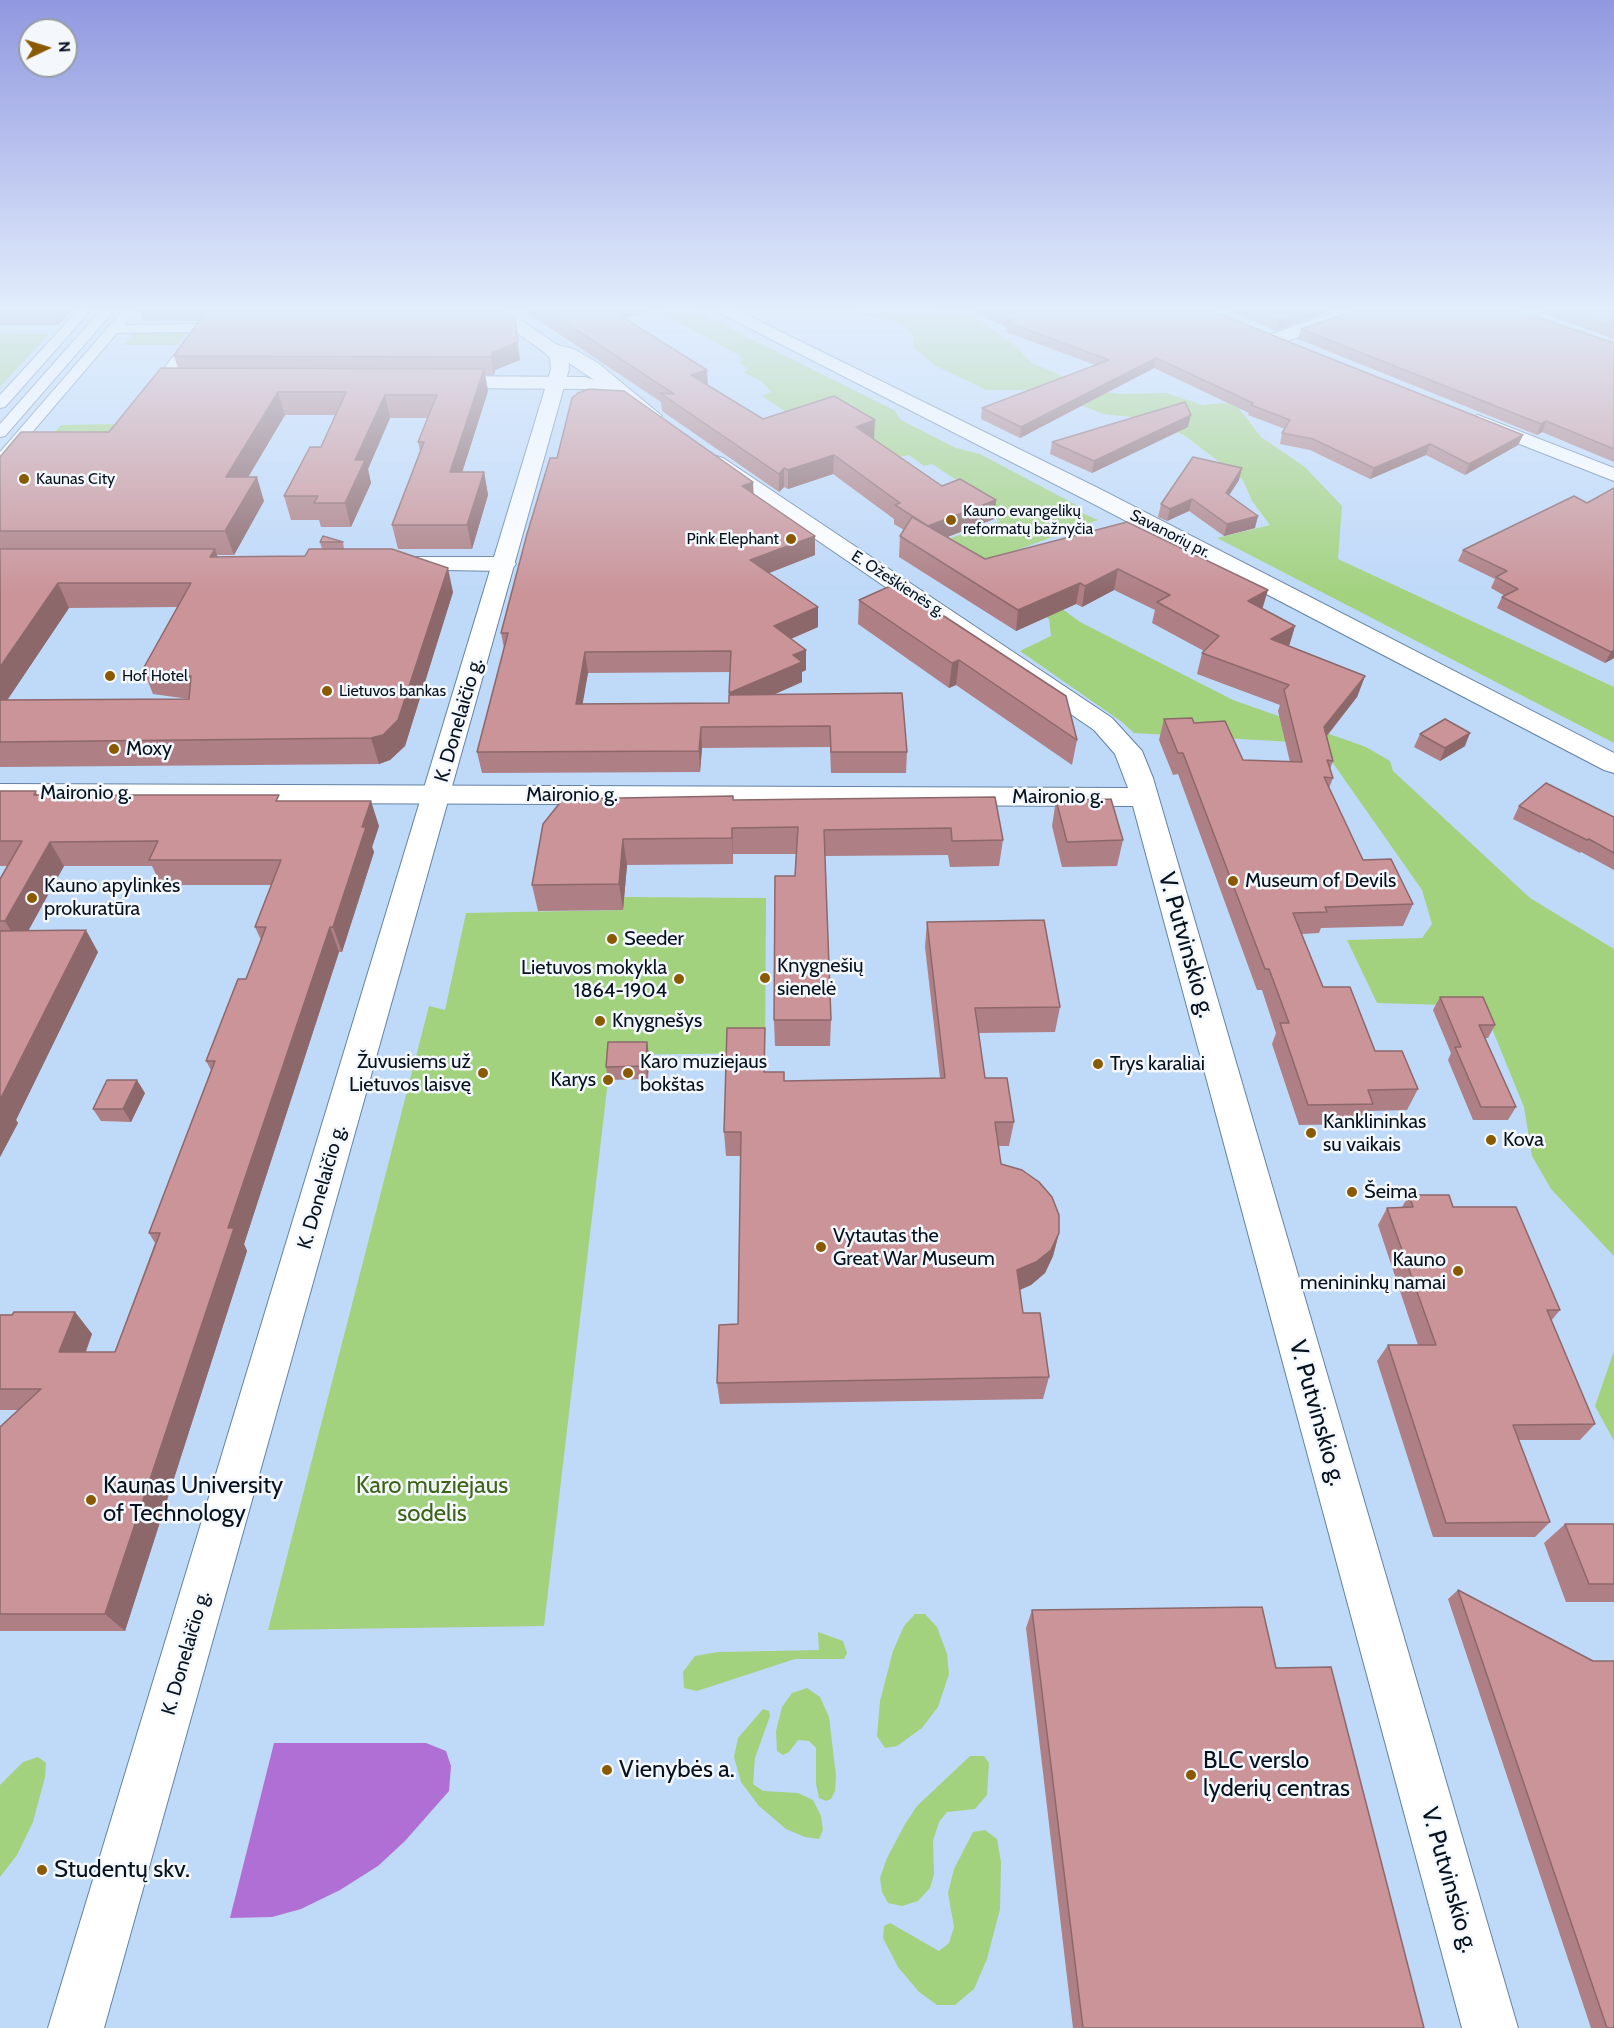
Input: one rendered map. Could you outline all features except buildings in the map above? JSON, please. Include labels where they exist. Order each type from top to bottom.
[{"type":"street","points":[[0,433],[6,419],[20,405]]},
{"type":"street","points":[[0,461],[49,405]]},
{"type":"street","name":"K. Donelaičio g.","points":[[76,2028],[550,405]]},
{"type":"street","points":[[636,405],[674,431]]},
{"type":"street","name":"Savanorių pr.","points":[[913,405],[1090,493],[1614,764]]},
{"type":"street","points":[[1460,413],[1614,475]]},
{"type":"street","points":[[6,419],[37,419]]},
{"type":"street","points":[[11,448],[34,448]]},
{"type":"street","name":"E. Ožeškienės g.","points":[[702,451],[1103,724],[1128,751],[1144,797]]},
{"type":"street","points":[[368,564],[504,564]]},
{"type":"street","name":"Maironio g.","points":[[0,793],[1144,797]]},
{"type":"street","name":"V. Putvinskio g.","points":[[1144,797],[1490,2028]]},
{"type":"green space","points":[[775,405],[883,405],[894,410],[901,420],[956,448],[980,454],[1084,509],[1080,512],[1098,520],[1001,556],[1001,564],[1080,622],[1233,700],[1366,747],[1390,761],[1393,771],[1530,898],[1614,949],[1614,1256],[1551,1189],[1532,1156],[1524,1107],[1484,1009],[1478,1006],[1377,1003],[1347,940],[1422,938],[1432,924],[1422,890],[1328,756],[1310,743],[1134,733],[1122,722],[1020,651],[1051,636],[1049,619],[942,541],[1000,521],[973,500],[981,496],[932,464],[924,466],[909,455],[900,457],[874,439],[795,418]]},
{"type":"green space","points":[[1080,405],[1236,405],[1261,437],[1305,467],[1342,506],[1338,559],[1614,687],[1614,743],[1217,538],[1270,525],[1252,501],[1243,480],[1184,435],[1140,418],[1103,414]]},
{"type":"green space","points":[[117,424],[104,443],[45,443],[61,425]]},
{"type":"green space","name":"Karo muziejaus sodelis","points":[[624,897],[766,898],[765,1053],[611,1055],[544,1626],[268,1630],[429,1006],[445,1010],[466,913],[622,910]]},
{"type":"green space","points":[[1614,1351],[1614,1441],[1595,1406]]},
{"type":"green space","points":[[915,1614],[925,1614],[937,1627],[947,1654],[949,1674],[938,1707],[922,1728],[897,1746],[885,1748],[877,1736],[880,1701],[893,1651],[904,1626]]},
{"type":"green space","points":[[818,1632],[843,1641],[847,1653],[844,1659],[795,1659],[697,1691],[684,1688],[683,1672],[695,1656],[718,1652],[819,1650]]},
{"type":"green space","points":[[807,1688],[820,1697],[829,1717],[836,1776],[835,1791],[831,1799],[826,1801],[819,1798],[816,1784],[816,1748],[809,1741],[798,1740],[789,1752],[783,1755],[777,1751],[776,1731],[782,1707],[792,1693]]},
{"type":"green space","points":[[763,1709],[769,1711],[770,1716],[755,1758],[753,1784],[763,1791],[798,1793],[813,1800],[821,1816],[823,1830],[819,1839],[805,1837],[786,1829],[759,1806],[741,1782],[734,1757],[738,1738]]},
{"type":"green space","points":[[970,1756],[984,1756],[989,1763],[987,1795],[975,1809],[947,1812],[939,1822],[933,1841],[934,1874],[930,1888],[918,1901],[902,1906],[888,1903],[882,1892],[880,1878],[887,1858],[905,1824],[917,1806]]},
{"type":"green space","points":[[38,1757],[46,1763],[45,1777],[33,1822],[17,1855],[0,1877],[0,1785],[23,1762]]},
{"type":"green space","points":[[985,1830],[997,1839],[1001,1862],[1000,1909],[987,1959],[974,1989],[955,2005],[937,2005],[919,1992],[898,1967],[883,1938],[884,1926],[890,1923],[939,1951],[949,1943],[954,1927],[948,1893],[954,1869],[973,1832]]},
{"type":"shaded area","points":[[274,1743],[426,1743],[446,1751],[451,1766],[449,1791],[405,1841],[378,1866],[340,1890],[301,1909],[272,1917],[230,1918]]},
{"type":"place","name":"Kaunas City","points":[[24,479]]},
{"type":"place","name":"Kauno evangelikų reformatų bažnyčia","points":[[951,520]]},
{"type":"place","name":"Pink Elephant","points":[[791,539]]},
{"type":"place","name":"Hof Hotel","points":[[110,676]]},
{"type":"place","name":"Lietuvos bankas","points":[[327,691]]},
{"type":"place","name":"Moxy","points":[[114,749]]},
{"type":"place","name":"Museum of Devils","points":[[1233,881]]},
{"type":"place","name":"Kauno apylinkės prokuratūra","points":[[32,898]]},
{"type":"place","name":"Seeder","points":[[612,939]]},
{"type":"place","name":"Knygnešių sienelė","points":[[765,978]]},
{"type":"place","name":"Lietuvos mokykla 1864-1904","points":[[679,979]]},
{"type":"place","name":"Knygnešys","points":[[600,1021]]},
{"type":"place","name":"Trys karaliai","points":[[1098,1064]]},
{"type":"place","name":"Žuvusiems už Lietuvos laisvę","points":[[483,1073]]},
{"type":"place","name":"Karo muziejaus bokštas","points":[[628,1073]]},
{"type":"place","name":"Karys","points":[[608,1080]]},
{"type":"place","name":"Kanklininkas su vaikais","points":[[1311,1133]]},
{"type":"place","name":"Kova","points":[[1491,1140]]},
{"type":"place","name":"Šeima","points":[[1352,1192]]},
{"type":"place","name":"Vytautas the Great War Museum","points":[[821,1247]]},
{"type":"place","name":"Kauno menininkų namai","points":[[1458,1271]]},
{"type":"place","name":"Kaunas University of Technology","points":[[91,1500]]},
{"type":"place","name":"Vienybės a.","points":[[607,1770]]},
{"type":"place","name":"BLC verslo lyderių centras","points":[[1191,1775]]},
{"type":"place","name":"Studentų skv.","points":[[42,1870]]}]
